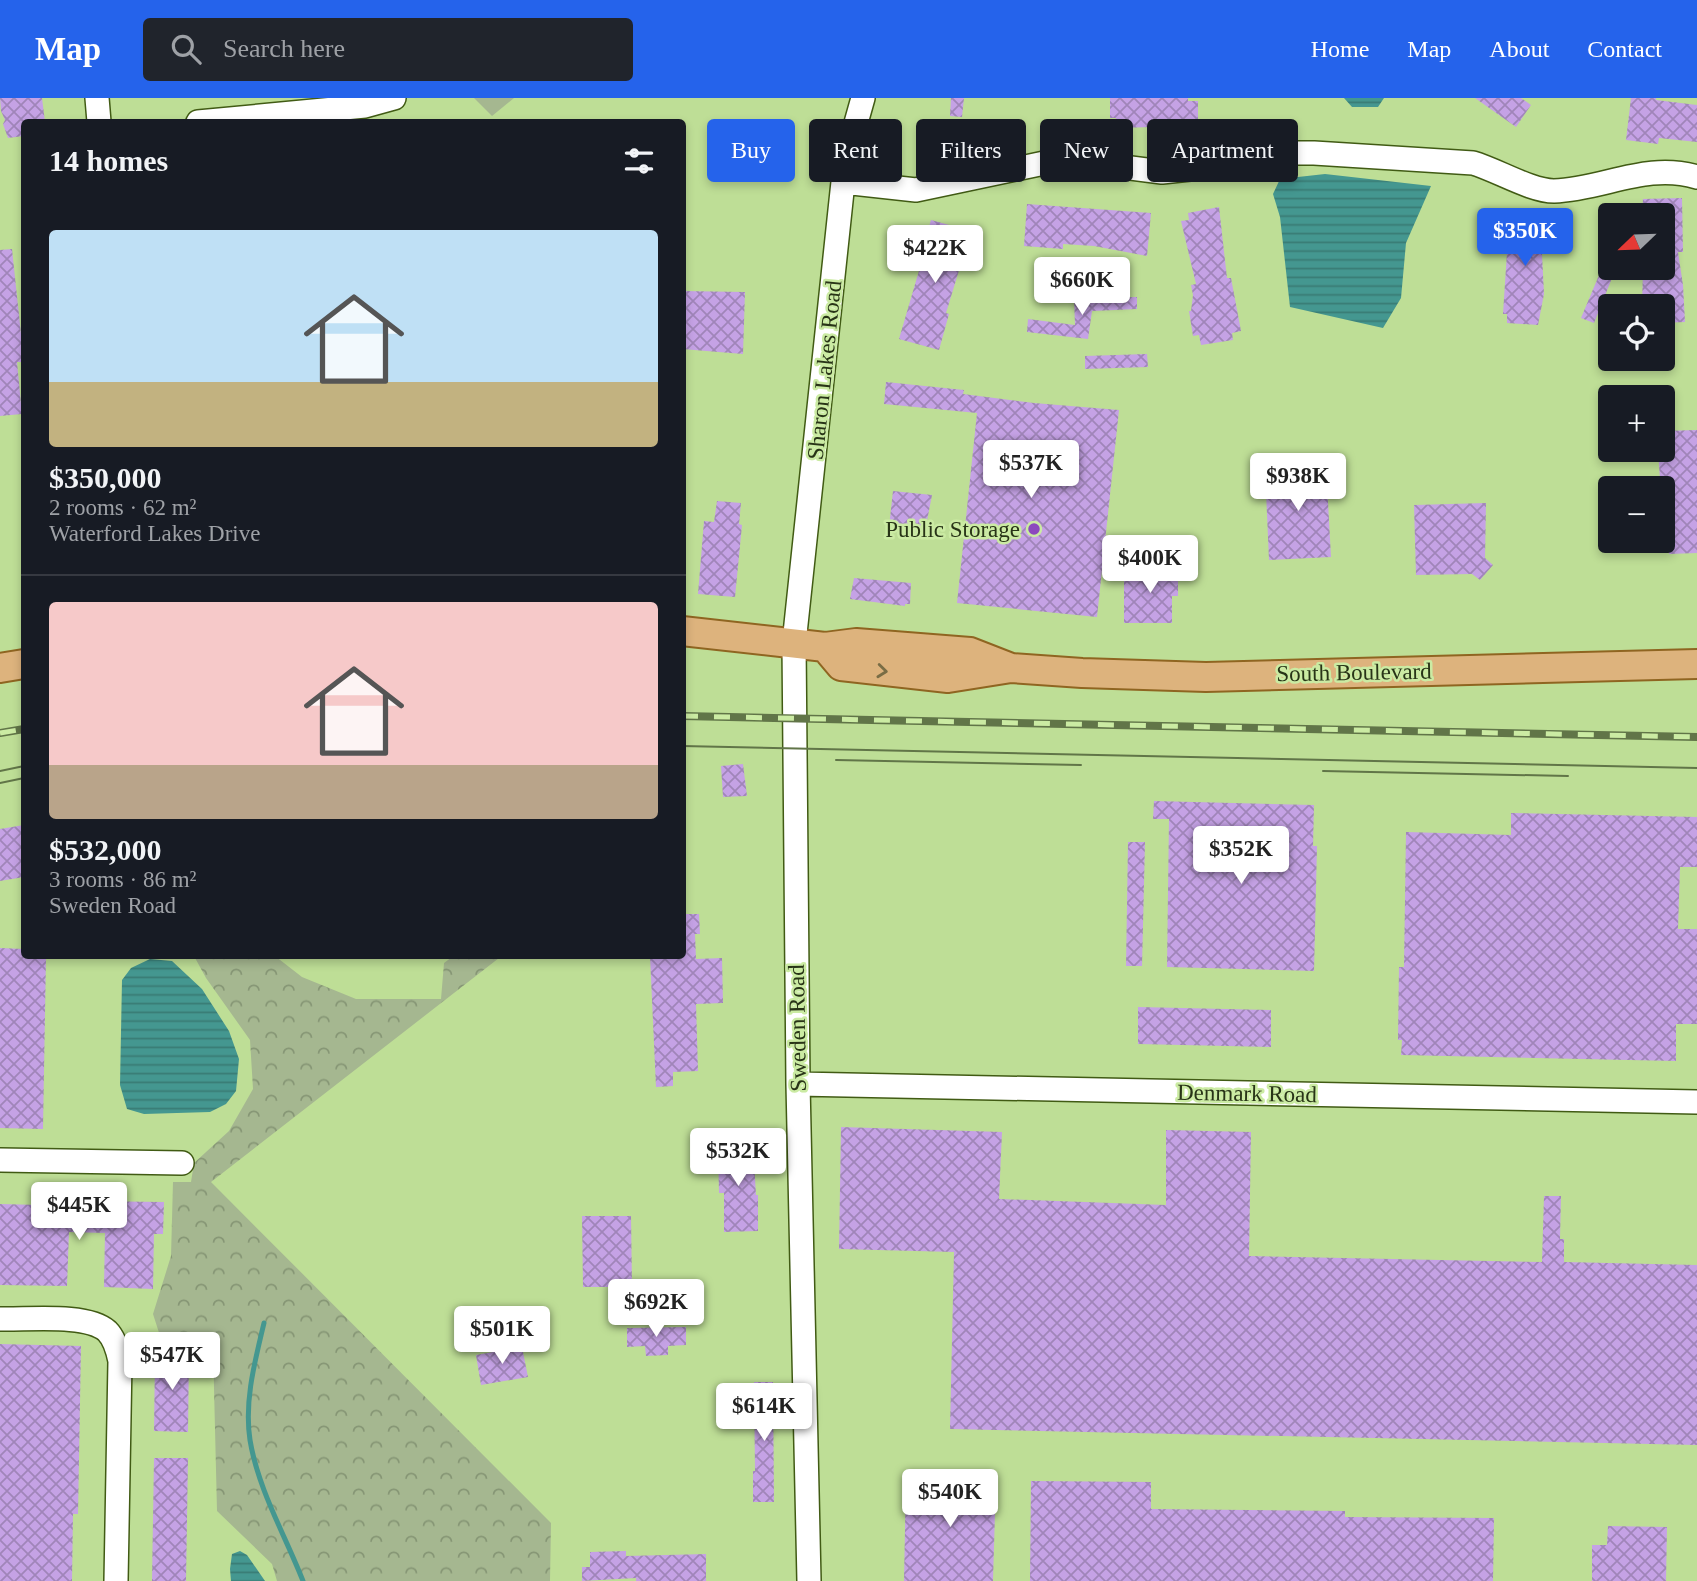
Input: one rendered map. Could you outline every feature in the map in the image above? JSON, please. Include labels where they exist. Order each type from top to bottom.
[{"type":"main road","name":"South Boulevard","points":[[686,631],[825,647],[856,643],[970,652],[1011,668],[1206,677],[1697,664]]},
{"type":"main road","points":[[0,667],[21,664]]},
{"type":"street","points":[[97,98],[99,119]]},
{"type":"street","points":[[205,119],[229,109],[365,106],[394,98]]},
{"type":"street","name":"Sharon Lakes Road","points":[[857,119],[863,98]]},
{"type":"street","points":[[843,182],[916,190],[1049,162],[1076,162],[1162,172],[1258,155],[1314,153],[1473,163],[1537,189],[1552,191],[1587,187],[1666,171],[1697,177]]},
{"type":"street","name":"Sharon Lakes Road","points":[[794,643],[843,182]]},
{"type":"street","name":"Sweden Road","points":[[794,643],[798,1084],[809,1581]]},
{"type":"street","name":"Denmark Road","points":[[798,1084],[1697,1102]]},
{"type":"street","points":[[0,1160],[182,1163]]},
{"type":"street","points":[[0,1319],[94,1323],[108,1332],[116,1345],[120,1361],[116,1581]]},
{"type":"green space","points":[[474,98],[514,98],[492,116]]},
{"type":"green space","points":[[196,959],[279,959],[302,977],[356,999],[441,999],[444,963],[449,959],[498,959],[211,1182],[551,1523],[550,1581],[277,1581],[272,1564],[217,1511],[213,1347],[161,1339],[153,1314],[171,1256],[173,1182],[191,1182],[194,1163],[229,1131],[253,1089],[250,1040]]},
{"type":"water","points":[[1344,98],[1384,98],[1378,107],[1352,107]]},
{"type":"water","points":[[1325,174],[1431,186],[1406,243],[1401,298],[1383,328],[1290,307],[1280,217],[1273,194],[1279,182],[1298,182],[1298,177]]},
{"type":"water","points":[[150,959],[172,961],[202,989],[229,1031],[239,1059],[236,1091],[226,1104],[210,1112],[144,1114],[127,1109],[120,1085],[122,980],[131,968]]},
{"type":"water","points":[[240,1551],[247,1555],[265,1581],[231,1581],[232,1554]]},
{"type":"building","points":[[0,98],[42,98],[45,119],[21,119],[21,136],[8,138]]},
{"type":"building","points":[[951,98],[964,98],[962,117],[950,116]]},
{"type":"building","points":[[1110,98],[1188,98],[1188,101],[1198,101],[1198,119],[1147,119],[1147,127],[1133,128],[1133,119],[1110,118]]},
{"type":"building","points":[[1475,98],[1521,98],[1531,105],[1516,127]]},
{"type":"building","points":[[1631,98],[1656,98],[1697,105],[1697,142],[1659,138],[1658,144],[1626,140]]},
{"type":"building","points":[[1682,198],[1683,252],[1678,252],[1685,322],[1675,322],[1675,294],[1642,294],[1643,280],[1675,280],[1675,203],[1643,203],[1643,199]]},
{"type":"building","points":[[1027,204],[1151,213],[1147,256],[1094,246],[1063,244],[1063,249],[1024,246]]},
{"type":"building","points":[[1219,207],[1227,278],[1231,278],[1241,331],[1232,333],[1233,340],[1201,345],[1199,335],[1193,336],[1189,311],[1193,295],[1191,285],[1196,284],[1181,221],[1189,220],[1188,213]]},
{"type":"building","points":[[1513,211],[1544,212],[1547,222],[1546,246],[1542,254],[1544,294],[1538,325],[1507,323],[1507,314],[1503,314],[1509,221],[1512,221]]},
{"type":"building","points":[[931,220],[971,231],[946,313],[949,314],[939,350],[899,339]]},
{"type":"building","points":[[12,249],[21,334],[21,362],[17,362],[21,414],[0,416],[0,250]]},
{"type":"building","points":[[1598,278],[1598,280],[1611,280],[1606,294],[1598,294],[1598,313],[1594,323],[1581,318]]},
{"type":"building","points":[[686,291],[745,292],[743,354],[686,349]]},
{"type":"building","points":[[1137,297],[1137,309],[1092,311],[1088,339],[1027,332],[1028,319],[1075,325],[1074,298]]},
{"type":"building","points":[[1147,354],[1148,367],[1085,369],[1085,356]]},
{"type":"building","points":[[886,382],[964,390],[963,394],[1034,403],[1119,410],[1097,617],[957,603],[977,413],[884,404]]},
{"type":"building","points":[[1697,430],[1697,553],[1669,554],[1675,553],[1675,476],[1660,476],[1659,462],[1675,462],[1675,431]]},
{"type":"building","points":[[1326,465],[1331,557],[1269,560],[1265,469]]},
{"type":"building","points":[[893,491],[932,495],[925,531],[919,534],[896,532],[889,527]]},
{"type":"building","points":[[717,501],[741,503],[739,524],[742,525],[735,597],[698,594],[704,521],[714,522]]},
{"type":"building","points":[[1486,503],[1485,558],[1493,565],[1480,580],[1472,574],[1416,575],[1414,505]]},
{"type":"building","points":[[1124,568],[1178,568],[1178,596],[1172,596],[1172,623],[1124,623]]},
{"type":"building","points":[[854,578],[911,583],[910,604],[905,606],[850,599]]},
{"type":"building","points":[[743,764],[747,796],[723,797],[721,766]]},
{"type":"building","points":[[1154,801],[1314,805],[1313,846],[1317,846],[1314,971],[1167,967],[1169,819],[1153,819]]},
{"type":"building","points":[[1511,813],[1697,817],[1697,867],[1680,867],[1678,929],[1697,929],[1697,1024],[1676,1024],[1676,1061],[1401,1055],[1402,1040],[1398,1040],[1399,967],[1404,967],[1406,832],[1511,835]]},
{"type":"building","points":[[21,826],[21,878],[0,881],[0,829]]},
{"type":"building","points":[[1128,842],[1145,842],[1142,966],[1126,966]]},
{"type":"building","points":[[686,914],[699,914],[700,934],[695,934],[696,959],[722,958],[723,1003],[696,1004],[698,1071],[673,1072],[673,1086],[656,1087],[650,959],[686,959]]},
{"type":"building","points":[[0,948],[21,949],[21,959],[46,959],[43,1129],[0,1128]]},
{"type":"building","points":[[1138,1007],[1271,1010],[1271,1047],[1138,1044]]},
{"type":"building","points":[[841,1127],[1002,1132],[999,1199],[1166,1205],[1166,1130],[1251,1132],[1249,1256],[1542,1262],[1544,1196],[1561,1196],[1560,1239],[1564,1239],[1564,1262],[1697,1265],[1697,1445],[950,1429],[954,1252],[839,1249]]},
{"type":"building","points":[[753,1144],[758,1231],[724,1232],[724,1193],[719,1193],[718,1146]]},
{"type":"building","points":[[84,1201],[164,1202],[163,1234],[154,1234],[153,1289],[104,1287],[105,1233],[69,1232],[67,1286],[0,1285],[0,1204],[84,1206]]},
{"type":"building","points":[[582,1216],[631,1216],[632,1287],[583,1287]]},
{"type":"building","points":[[686,1327],[686,1345],[668,1346],[668,1355],[646,1356],[645,1346],[627,1347],[627,1328]]},
{"type":"building","points":[[0,1344],[81,1346],[78,1514],[73,1514],[72,1581],[0,1581]]},
{"type":"building","points":[[522,1347],[528,1377],[481,1385],[476,1355]]},
{"type":"building","points":[[155,1353],[189,1353],[188,1432],[154,1431]]},
{"type":"building","points":[[754,1382],[773,1382],[774,1502],[753,1502]]},
{"type":"building","points":[[154,1458],[188,1458],[186,1581],[152,1581]]},
{"type":"building","points":[[906,1477],[996,1479],[993,1581],[904,1581]]},
{"type":"building","points":[[1031,1481],[1151,1482],[1151,1509],[1345,1511],[1345,1517],[1494,1518],[1493,1581],[1030,1581]]},
{"type":"building","points":[[1608,1526],[1667,1527],[1666,1581],[1592,1581],[1592,1545],[1607,1545]]},
{"type":"building","points":[[626,1551],[626,1556],[706,1554],[706,1581],[636,1581],[636,1578],[582,1581],[582,1567],[590,1567],[590,1552]]},
{"type":"waterway","points":[[264,1323],[249,1396],[250,1440],[259,1476],[303,1581]]},
{"type":"tram line","points":[[686,746],[1697,768]]},
{"type":"tram line","points":[[836,760],[1081,765]]},
{"type":"tram line","points":[[0,771],[21,767]]},
{"type":"tram line","points":[[1323,771],[1568,776]]},
{"type":"tram line","points":[[0,783],[21,779]]},
{"type":"railway","points":[[686,716],[1697,737]]},
{"type":"railway","points":[[0,733],[21,730]]},
{"type":"place","name":"Public Storage","points":[[1034,529]]}]
